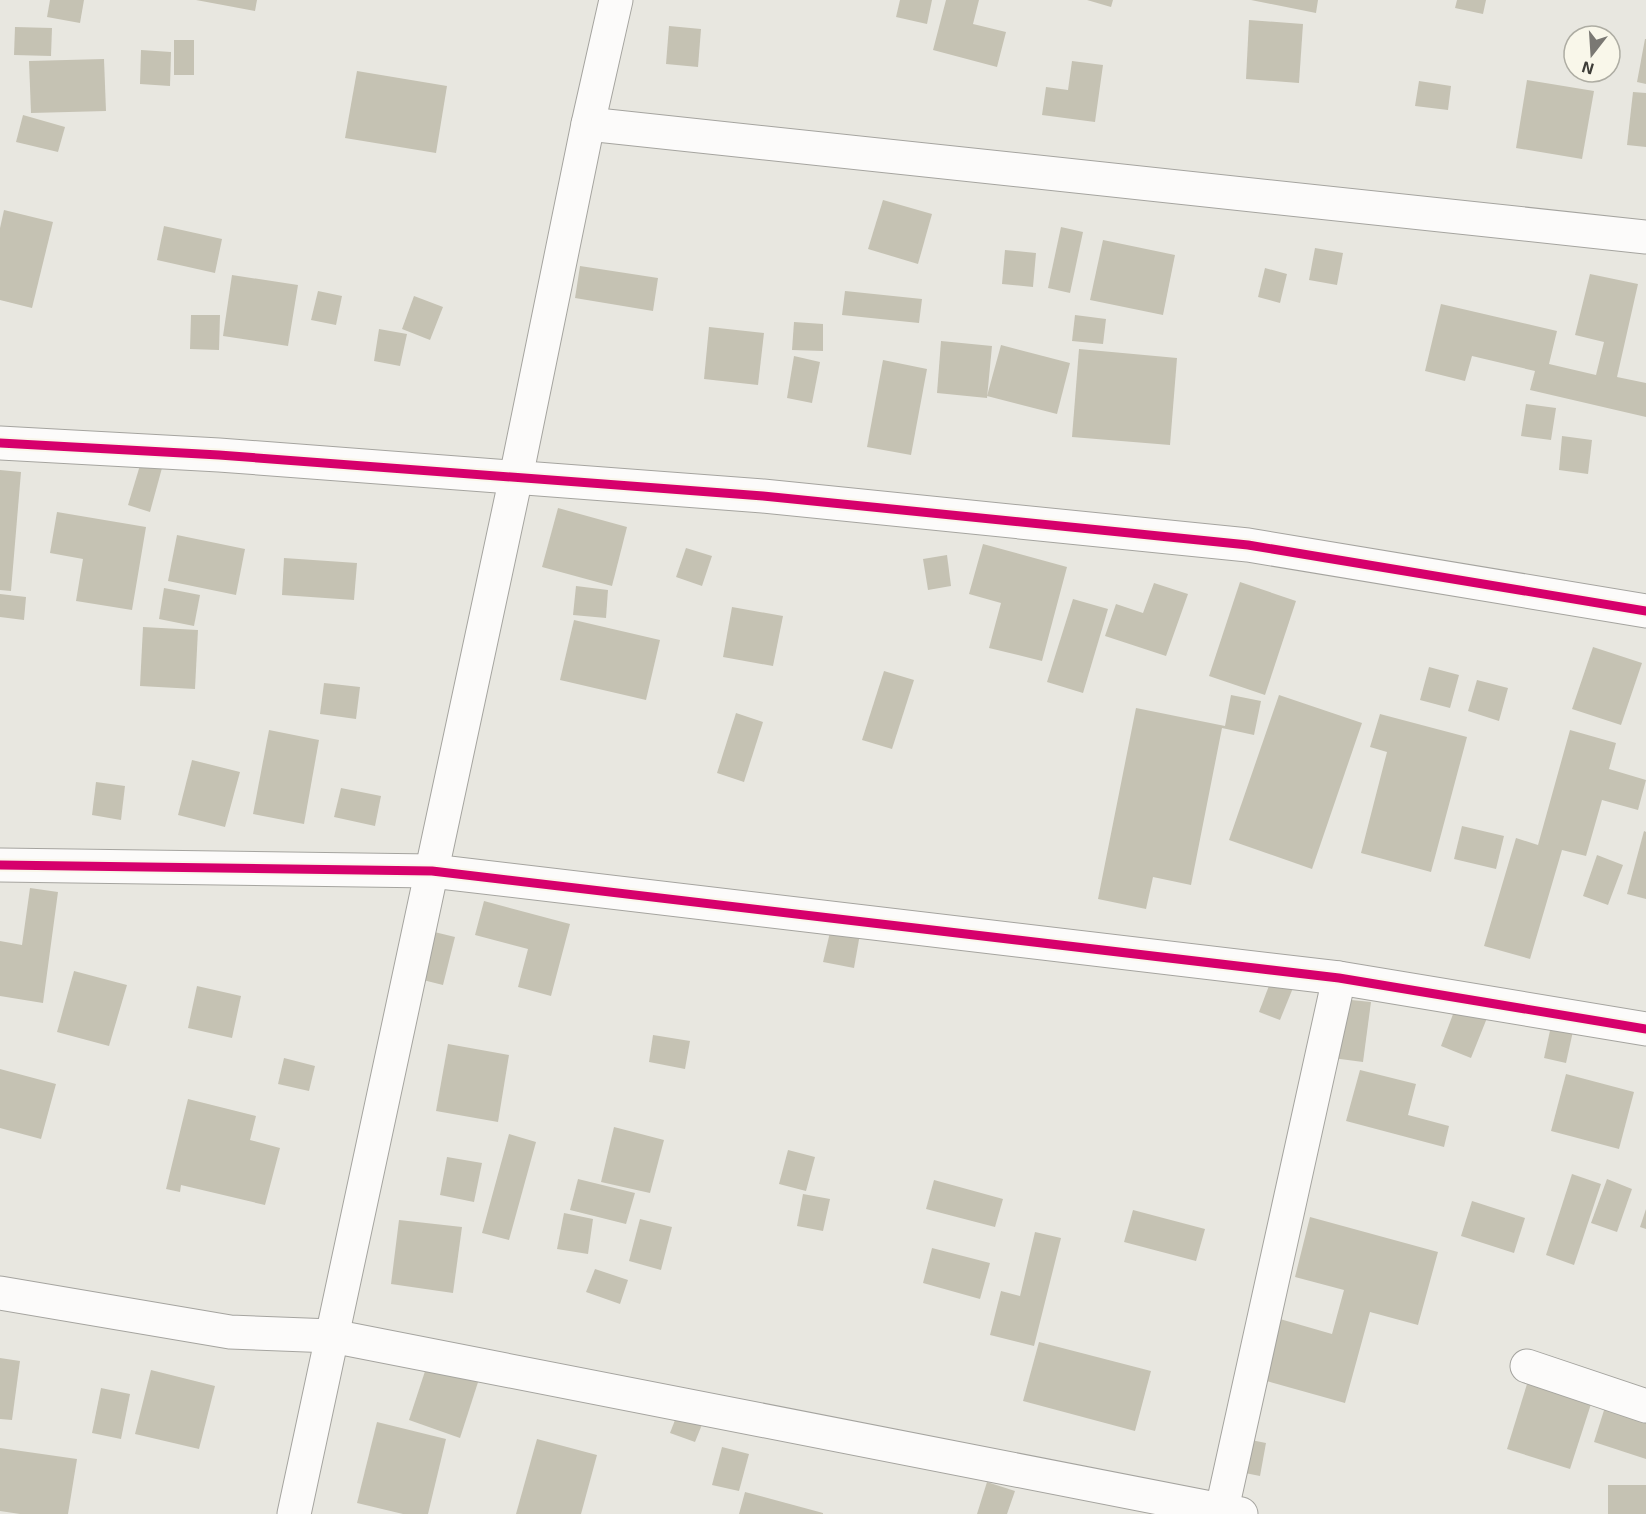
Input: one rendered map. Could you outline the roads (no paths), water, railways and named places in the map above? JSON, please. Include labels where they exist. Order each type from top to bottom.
[{"type":"street","points":[[294,1514],[616,0]]},
{"type":"street","points":[[588,124],[1646,237]]},
{"type":"street","points":[[0,443],[219,455],[763,496],[1248,545],[1646,611]]},
{"type":"street","points":[[0,865],[432,871],[1339,978],[1646,1029]]},
{"type":"street","points":[[0,1293],[230,1332],[332,1336],[1231,1512],[1339,978]]},
{"type":"street","points":[[1527,1366],[1646,1406]]}]
